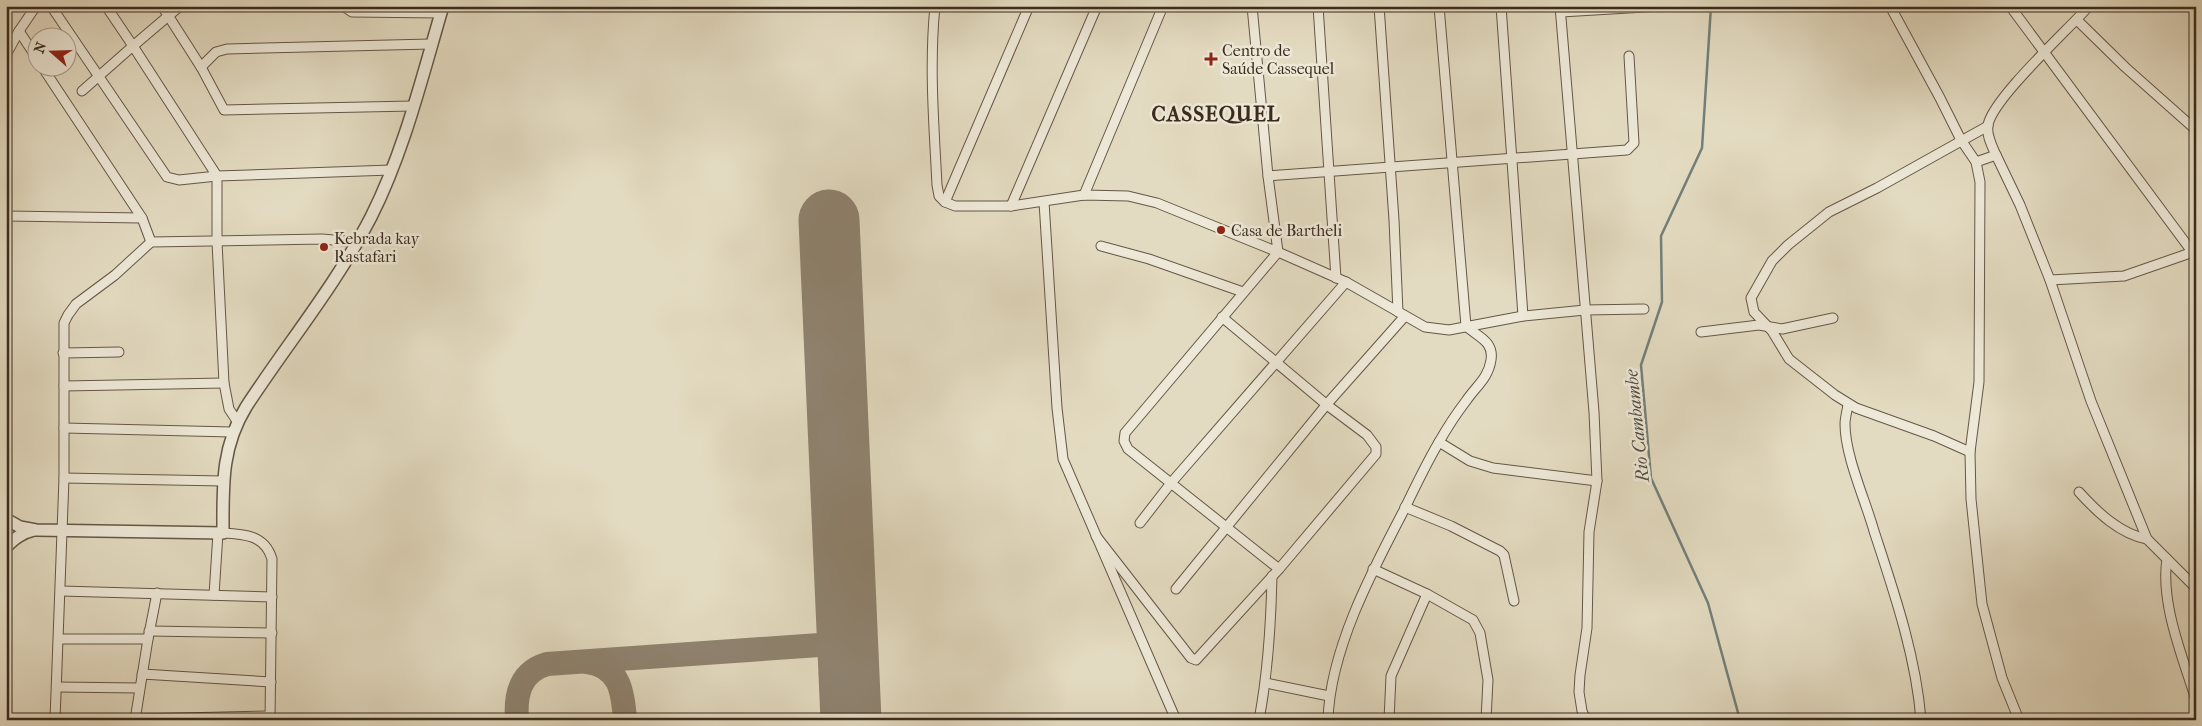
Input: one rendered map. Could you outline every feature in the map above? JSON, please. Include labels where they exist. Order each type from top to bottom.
[{"type":"street","points":[[6,55],[36,6]]},
{"type":"street","points":[[51,6],[167,178],[179,180],[217,176],[391,170]]},
{"type":"street","points":[[106,6],[217,176],[217,242],[224,383],[229,409],[237,421]]},
{"type":"street","points":[[162,6],[201,67],[224,110],[230,112],[413,106]]},
{"type":"street","points":[[82,91],[180,6]]},
{"type":"street","points":[[214,595],[225,462],[232,432],[237,421],[357,242],[371,216],[391,170],[413,106],[442,10],[352,12],[343,6]]},
{"type":"street","points":[[935,6],[932,37],[932,74],[937,185],[939,196],[945,202],[955,206],[1011,206],[1084,195],[1128,196],[1157,203],[1346,282],[1425,327],[1438,330],[1449,330],[1523,316],[1585,310],[1644,309]]},
{"type":"street","points":[[945,202],[1029,6]]},
{"type":"street","points":[[1011,206],[1097,6]]},
{"type":"street","points":[[1084,195],[1163,6]]},
{"type":"street","points":[[1244,6],[1253,9],[1268,176],[1278,252],[1125,433],[1124,441],[1128,449],[1225,528],[1275,573]]},
{"type":"street","points":[[1318,6],[1336,278]]},
{"type":"street","points":[[1176,589],[1401,314],[1379,6]]},
{"type":"street","points":[[1328,720],[1329,696],[1348,632],[1373,569],[1420,475],[1467,398],[1483,381],[1491,360],[1491,349],[1488,342],[1466,326],[1439,6]]},
{"type":"street","points":[[1501,6],[1523,316]]},
{"type":"street","points":[[1586,720],[1582,711],[1579,692],[1587,628],[1589,532],[1596,481],[1594,412],[1561,9],[1662,6]]},
{"type":"street","points":[[1890,6],[1961,140],[1976,162],[1980,182],[1981,305],[1979,382],[1970,452],[1971,499],[1982,604],[2002,678],[2019,720]]},
{"type":"street","points":[[2010,6],[2044,54],[2195,253],[2124,276],[2050,280]]},
{"type":"street","points":[[2089,6],[2016,82],[1993,114],[1988,126],[1996,155],[2020,205],[2050,280],[2092,401],[2147,539],[2196,588]]},
{"type":"street","points":[[2077,20],[2196,130]]},
{"type":"street","points":[[19,31],[28,45]]},
{"type":"street","points":[[201,67],[216,52],[227,49],[431,44]]},
{"type":"street","points":[[1268,176],[1627,150],[1634,143],[1629,56]]},
{"type":"street","points":[[50,78],[142,218],[151,242]]},
{"type":"street","points":[[1970,452],[1934,436],[1848,405],[1789,358],[1766,325],[1754,312],[1751,298],[1765,272],[1788,245],[1834,209],[1877,188],[1988,126]]},
{"type":"street","points":[[1976,162],[1996,155]]},
{"type":"street","points":[[1044,202],[1057,408],[1063,459],[1176,720]]},
{"type":"street","points":[[6,216],[142,218]]},
{"type":"street","points":[[55,720],[64,478],[63,353],[64,323],[68,314],[76,304],[115,275],[151,242],[322,239],[357,242]]},
{"type":"street","points":[[1101,246],[1149,259],[1243,292]]},
{"type":"street","points":[[1140,523],[1171,483],[1346,282]]},
{"type":"street","points":[[1096,536],[1193,660],[1198,658],[1275,573],[1376,454],[1376,447],[1367,435],[1327,405],[1222,317]]},
{"type":"street","points":[[1701,332],[1759,324],[1782,330],[1833,318]]},
{"type":"street","points":[[63,353],[118,352]]},
{"type":"street","points":[[64,386],[224,383]]},
{"type":"street","points":[[1848,405],[1845,424],[1849,449],[1891,584],[1916,682],[1921,720]]},
{"type":"street","points":[[64,428],[232,432]]},
{"type":"street","points":[[1439,442],[1470,461],[1493,468],[1596,481]]},
{"type":"street","points":[[64,478],[223,481]]},
{"type":"street","points":[[2079,492],[2109,520],[2136,537],[2147,539]]},
{"type":"street","points":[[1405,507],[1451,526],[1500,551],[1504,555],[1514,601]]},
{"type":"street","points":[[6,519],[20,527],[36,530],[220,533],[256,538],[266,547],[272,559],[270,718],[136,719],[148,635],[158,593]]},
{"type":"street","points":[[6,547],[19,536],[36,530]]},
{"type":"street","points":[[2167,560],[2165,585],[2196,700]]},
{"type":"street","points":[[1373,569],[1428,594],[1473,620],[1480,633],[1488,680],[1486,720]]},
{"type":"street","points":[[1259,720],[1266,683],[1275,573]]},
{"type":"street","points":[[61,591],[272,597]]},
{"type":"street","points":[[1389,720],[1391,676],[1428,594]]},
{"type":"street","points":[[59,639],[272,633]]},
{"type":"street","points":[[142,674],[271,682]]},
{"type":"street","points":[[1266,683],[1329,696]]},
{"type":"street","points":[[57,687],[139,688]]},
{"type":"waterway","name":"Rio Cambambe","points":[[1711,6],[1702,148],[1661,236],[1662,302],[1641,365],[1651,478],[1708,603],[1740,720]]},
{"type":"taxiway","points":[[517,720],[517,701],[521,685],[531,672],[547,664],[848,643]]},
{"type":"taxiway","points":[[587,662],[598,664],[607,669],[618,682],[623,700],[625,720]]},
{"type":"runway","points":[[829,220],[851,720]]},
{"type":"place","name":"Centro de Saúde Cassequel","points":[[1211,59]]},
{"type":"place","name":"Casa de Bartheli","points":[[1221,230]]},
{"type":"place","name":"Kebrada kay Rastafari","points":[[324,247]]},
{"type":"district","name":"CASSEQUEL","points":[[1216,114]]}]
